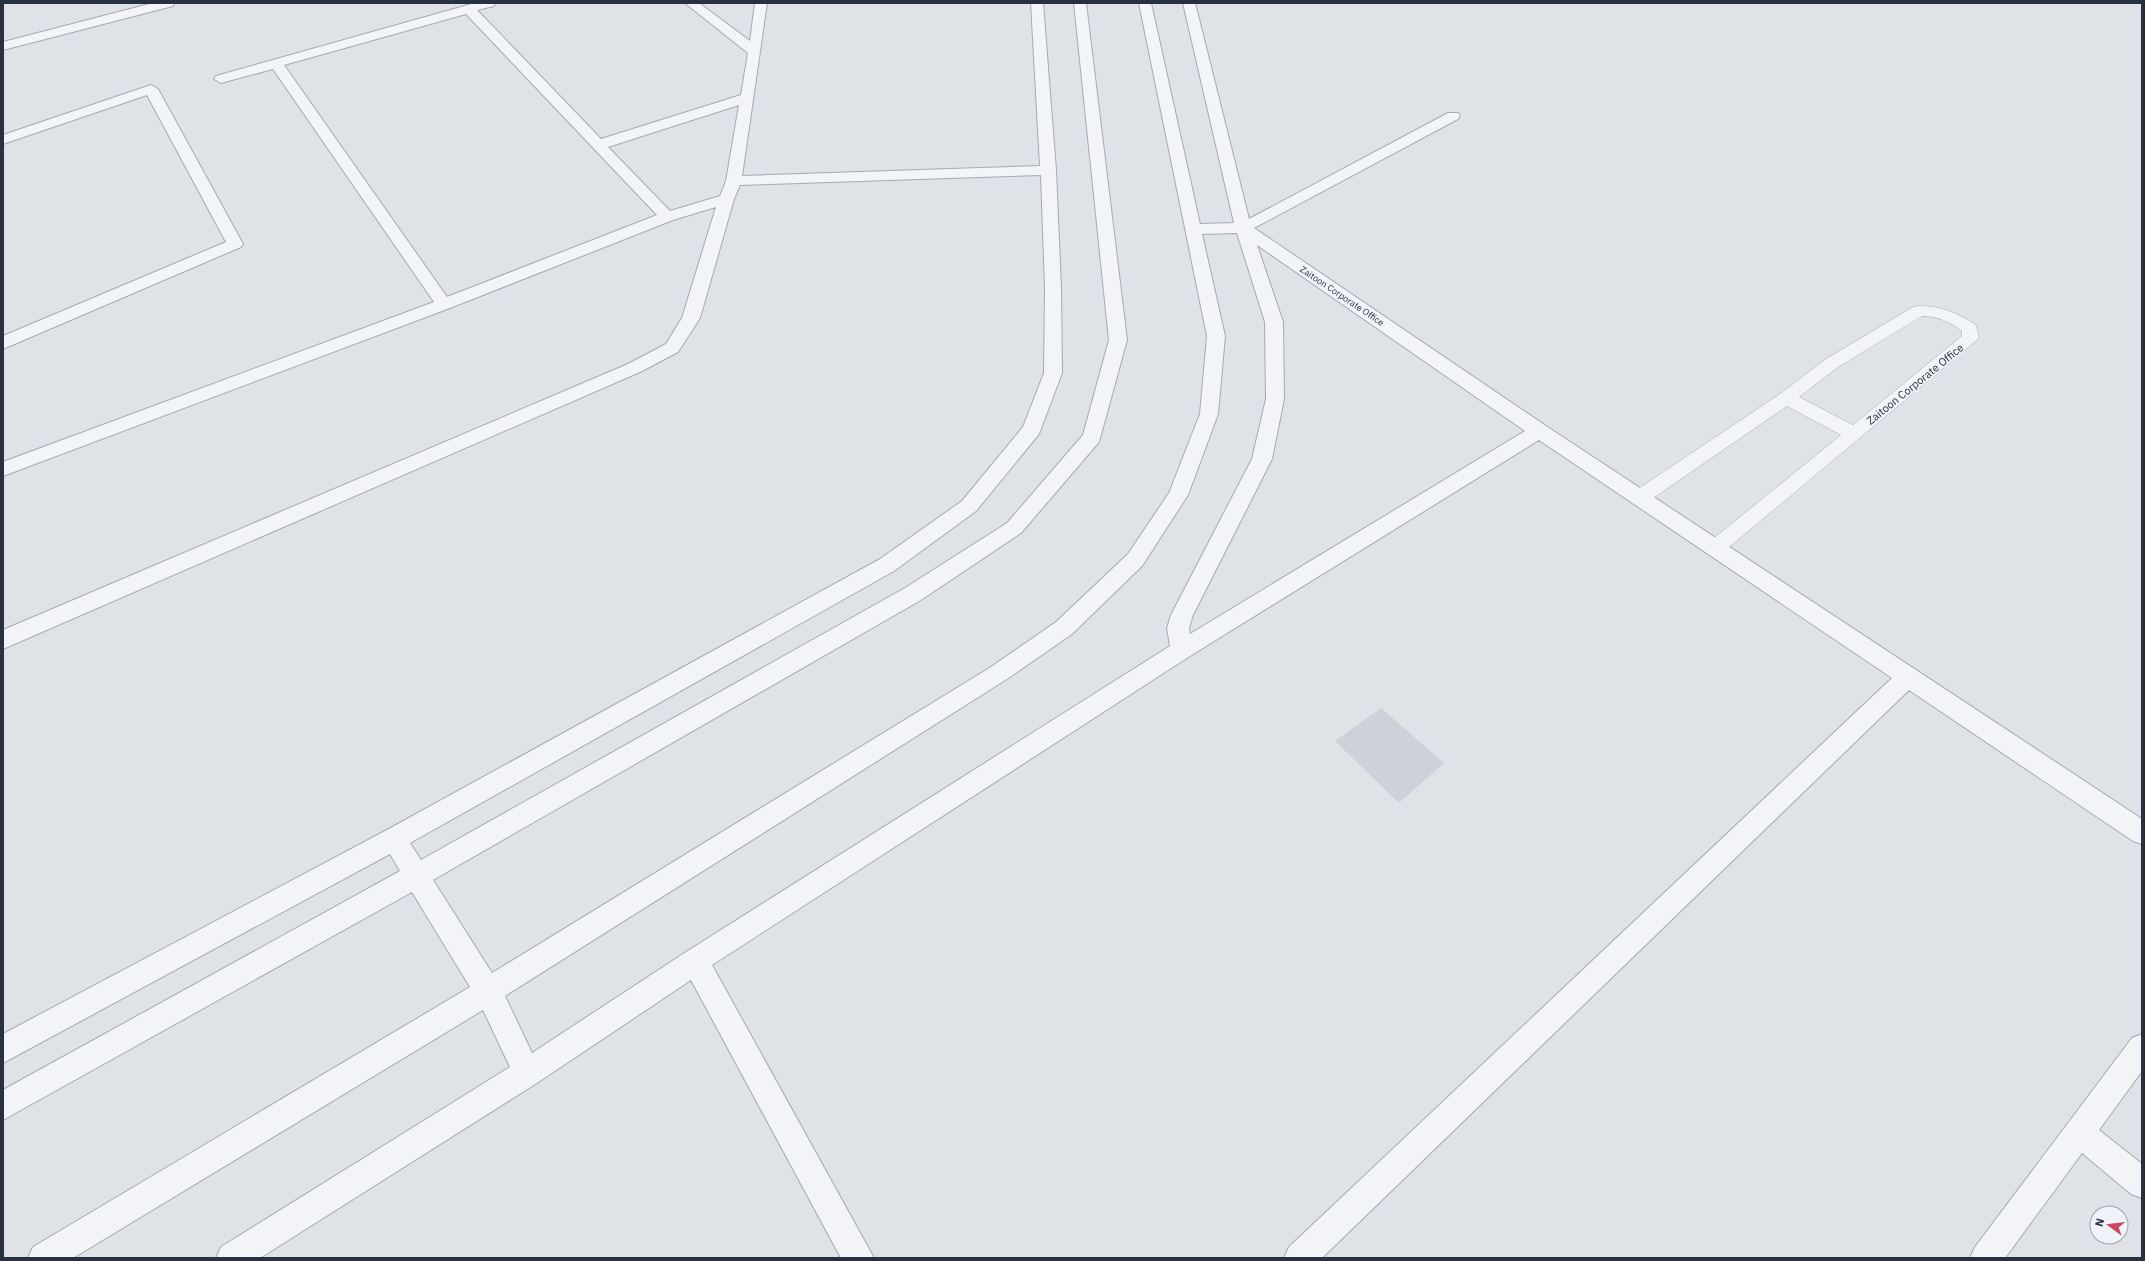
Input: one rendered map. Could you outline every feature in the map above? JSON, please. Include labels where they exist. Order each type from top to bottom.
[{"type":"street","points":[[3,46],[168,3]]},
{"type":"street","points":[[221,80],[489,3]]},
{"type":"street","points":[[691,3],[755,52]]},
{"type":"street","points":[[3,640],[627,372],[672,348],[691,318],[726,199],[734,181],[755,52],[761,3]]},
{"type":"street","points":[[3,1049],[394,839],[887,565],[970,506],[1032,429],[1053,373],[1053,288],[1048,170],[1037,3]]},
{"type":"street","points":[[3,1106],[416,876],[913,594],[1014,528],[1092,437],[1118,340],[1080,3]]},
{"type":"street","points":[[44,1258],[488,991],[999,673],[1064,628],[1135,560],[1178,495],[1209,414],[1216,336],[1145,3]]},
{"type":"street","points":[[1182,650],[1178,628],[1182,615],[1262,459],[1275,399],[1274,322],[1243,228],[1190,3]]},
{"type":"street","points":[[469,9],[667,217]]},
{"type":"street","points":[[276,63],[444,304]]},
{"type":"street","points":[[3,140],[151,89],[235,244],[3,343]]},
{"type":"street","points":[[598,145],[747,98]]},
{"type":"street","points":[[1193,230],[1243,228],[1453,116]]},
{"type":"street","points":[[734,181],[1048,170]]},
{"type":"street","points":[[3,469],[444,304],[667,217],[726,199]]},
{"type":"street","name":"Zaitoon Corporate Office","points":[[1243,228],[1539,431],[1909,676],[2142,833]]},
{"type":"street","points":[[232,1258],[527,1073],[695,961],[1182,650],[1539,431]]},
{"type":"street","points":[[1300,1258],[1909,676]]},
{"type":"street","points":[[394,839],[488,991],[527,1073]]},
{"type":"street","points":[[695,961],[858,1258]]},
{"type":"street","points":[[1986,1258],[2142,1048]]},
{"type":"street","points":[[2080,1132],[2142,1183]]},
{"type":"lane","name":"Zaitoon Corporate Office","points":[[1639,498],[1786,398],[1832,363],[1919,311],[1935,310],[1957,319],[1970,329],[1971,338],[1715,548]]},
{"type":"lane","points":[[1786,398],[1854,434]]},
{"type":"shaded area","points":[[1381,708],[1444,763],[1399,803],[1335,741]]}]
